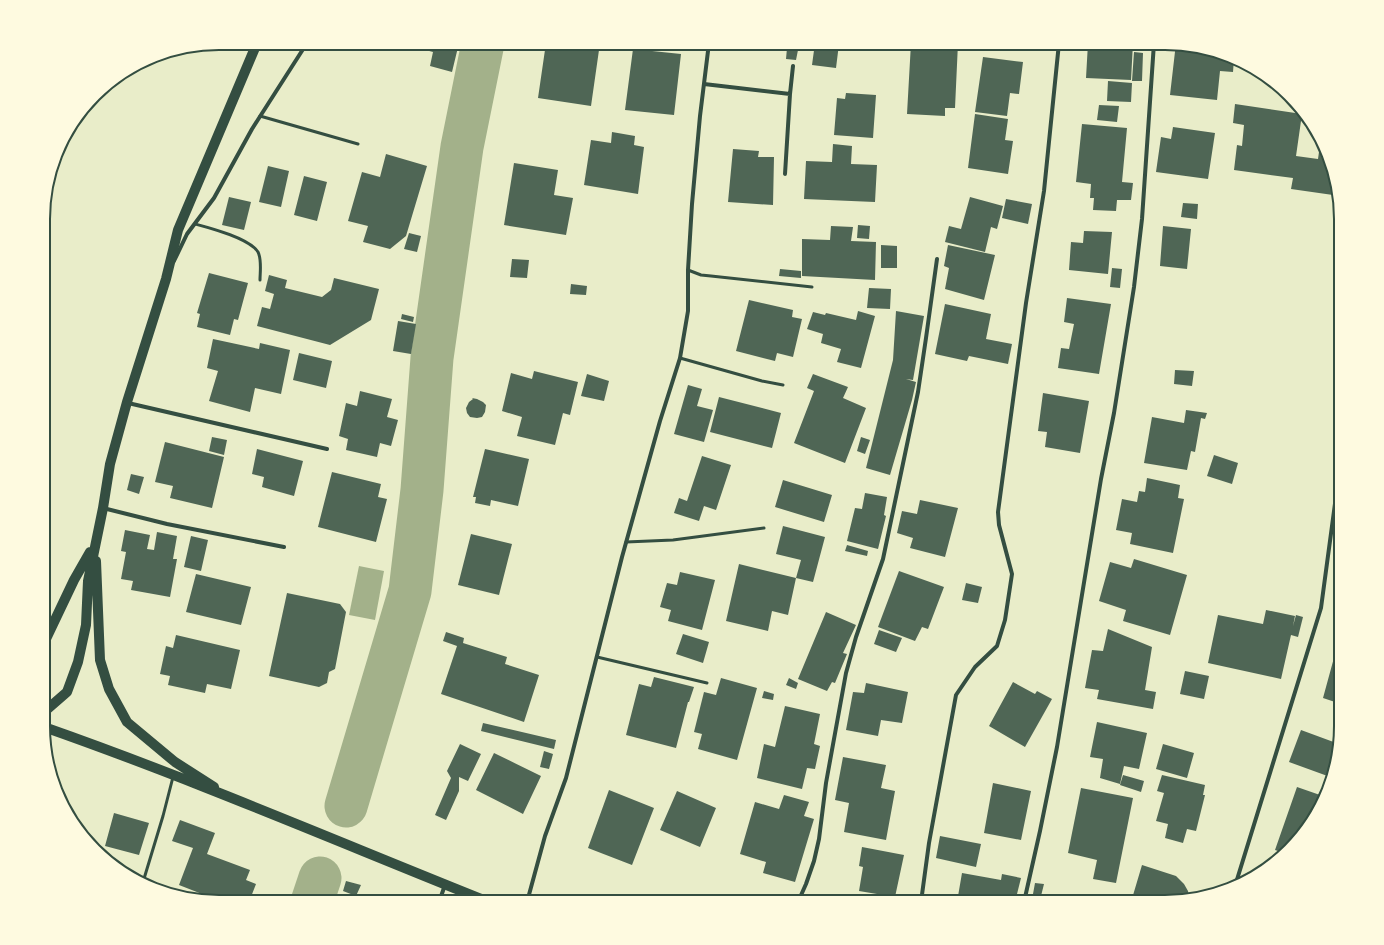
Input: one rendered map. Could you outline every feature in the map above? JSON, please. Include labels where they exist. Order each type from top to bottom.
[{"type":"main road","points":[[50,707],[67,692],[78,662],[86,625],[88,581],[103,508],[110,464],[127,402],[166,280],[178,230],[254,50]]},
{"type":"main road","points":[[50,630],[74,580],[95,543]]},
{"type":"main road","points":[[95,543],[100,660],[109,689],[127,722],[175,762],[233,799]]},
{"type":"main road","points":[[50,729],[173,775],[471,895]]},
{"type":"street","points":[[166,280],[187,234],[214,198],[260,116],[302,50]]},
{"type":"street","points":[[529,895],[545,836],[566,778],[626,542],[660,421],[680,358],[688,311],[688,270],[694,183],[708,50]]},
{"type":"street","points":[[922,895],[956,695],[975,667],[997,646],[1005,620],[1012,574],[999,526],[998,512],[1026,303],[1044,192],[1058,50]]},
{"type":"street","points":[[1026,895],[1057,747],[1134,287],[1142,219],[1154,50]]},
{"type":"street","points":[[785,174],[793,66]]},
{"type":"street","points":[[704,84],[790,94]]},
{"type":"street","points":[[801,895],[814,861],[819,839],[826,783],[846,673],[856,637],[883,559],[918,392],[937,259]]},
{"type":"street","points":[[127,402],[327,449]]},
{"type":"street","points":[[103,508],[167,524],[284,547]]},
{"type":"street","points":[[1237,879],[1321,608],[1334,511]]},
{"type":"street","points":[[441,895],[445,885]]},
{"type":"lane","points":[[260,116],[358,144]]},
{"type":"lane","points":[[195,224],[226,233],[245,241],[258,252],[261,263],[260,280]]},
{"type":"lane","points":[[688,270],[701,275],[812,287]]},
{"type":"lane","points":[[680,358],[762,381],[782,385]]},
{"type":"lane","points":[[626,542],[673,540],[764,528]]},
{"type":"lane","points":[[597,656],[707,683]]},
{"type":"lane","points":[[144,878],[163,816],[173,775]]},
{"type":"shaded area","points":[[359,566],[384,571],[375,620],[349,615]]},
{"type":"building","points":[[425,50],[457,50],[452,72],[430,66],[433,52]]},
{"type":"building","points":[[545,50],[599,50],[591,106],[538,98]]},
{"type":"building","points":[[633,50],[681,54],[674,115],[625,110]]},
{"type":"building","points":[[787,50],[798,50],[796,60],[786,59]]},
{"type":"building","points":[[814,50],[838,50],[836,68],[812,65]]},
{"type":"building","points":[[911,50],[958,50],[955,108],[945,108],[945,116],[907,114]]},
{"type":"building","points":[[1088,50],[1133,50],[1131,80],[1086,78]]},
{"type":"building","points":[[1175,50],[1198,53],[1234,64],[1233,72],[1220,71],[1217,100],[1170,95]]},
{"type":"building","points":[[1134,52],[1143,53],[1142,81],[1132,81]]},
{"type":"building","points":[[983,57],[1023,62],[1019,94],[1010,93],[1007,116],[975,112]]},
{"type":"building","points":[[1108,81],[1132,83],[1131,102],[1107,101]]},
{"type":"building","points":[[846,93],[876,95],[873,138],[834,135],[837,98],[845,99]]},
{"type":"building","points":[[1235,104],[1297,113],[1301,119],[1296,156],[1318,159],[1319,152],[1320,152],[1333,195],[1291,189],[1293,178],[1234,170],[1237,145],[1242,146],[1244,125],[1233,123]]},
{"type":"building","points":[[1099,105],[1119,106],[1117,122],[1097,120]]},
{"type":"building","points":[[975,114],[1008,119],[1005,140],[1013,141],[1008,174],[968,168]]},
{"type":"building","points":[[1082,124],[1127,128],[1122,182],[1133,183],[1131,200],[1117,200],[1116,211],[1093,210],[1094,198],[1090,198],[1091,184],[1076,182]]},
{"type":"building","points":[[1173,127],[1215,133],[1208,179],[1156,172],[1161,137],[1171,139]]},
{"type":"building","points":[[612,132],[635,136],[634,145],[644,147],[638,194],[584,185],[591,140],[611,143]]},
{"type":"building","points":[[833,144],[852,146],[851,164],[877,165],[875,202],[804,199],[806,161],[832,162]]},
{"type":"building","points":[[733,149],[759,151],[758,157],[774,157],[773,205],[728,202]]},
{"type":"building","points":[[386,154],[427,166],[406,236],[390,249],[363,242],[368,226],[348,221],[362,172],[380,177]]},
{"type":"building","points":[[514,163],[558,170],[554,195],[573,198],[566,235],[504,225]]},
{"type":"building","points":[[268,166],[289,171],[281,207],[259,202]]},
{"type":"building","points":[[304,176],[327,182],[317,221],[294,215]]},
{"type":"building","points":[[229,197],[251,202],[244,230],[222,225]]},
{"type":"building","points":[[970,197],[1003,206],[997,229],[991,227],[985,252],[945,242],[949,226],[961,229]]},
{"type":"building","points":[[1006,199],[1032,204],[1028,224],[1002,218]]},
{"type":"building","points":[[1183,203],[1198,204],[1197,219],[1181,217]]},
{"type":"building","points":[[858,225],[870,226],[869,239],[857,238]]},
{"type":"building","points":[[831,226],[853,227],[851,241],[876,242],[875,280],[802,276],[802,239],[830,240]]},
{"type":"building","points":[[1163,226],[1191,229],[1187,269],[1160,266]]},
{"type":"building","points":[[1084,231],[1112,232],[1108,274],[1069,270],[1071,242],[1083,243]]},
{"type":"building","points":[[409,233],[421,236],[417,252],[404,249]]},
{"type":"building","points":[[881,245],[897,246],[897,268],[881,268]]},
{"type":"building","points":[[948,245],[995,255],[984,300],[945,289],[949,268],[944,266]]},
{"type":"building","points":[[512,259],[529,260],[527,278],[510,277]]},
{"type":"building","points":[[1112,268],[1122,269],[1120,288],[1110,287]]},
{"type":"building","points":[[780,269],[801,271],[801,278],[779,276]]},
{"type":"building","points":[[209,273],[248,283],[238,320],[234,319],[230,335],[197,327],[200,314],[197,313]]},
{"type":"building","points":[[269,275],[287,280],[285,288],[322,297],[331,290],[334,278],[379,289],[371,320],[330,345],[257,326],[262,307],[270,309],[274,294],[265,291]]},
{"type":"building","points":[[571,284],[587,286],[586,295],[570,294]]},
{"type":"building","points":[[869,288],[891,289],[890,309],[867,308]]},
{"type":"building","points":[[1067,298],[1111,304],[1099,374],[1058,368],[1061,348],[1069,349],[1074,324],[1064,322]]},
{"type":"building","points":[[749,300],[793,310],[792,317],[802,319],[793,357],[777,353],[775,361],[736,351]]},
{"type":"building","points":[[945,304],[991,314],[986,339],[1012,344],[1008,364],[969,356],[967,361],[935,354]]},
{"type":"building","points":[[858,311],[875,316],[861,368],[837,362],[841,349],[821,343],[823,334],[807,329],[813,312],[825,315],[826,313],[856,320]]},
{"type":"building","points":[[896,311],[924,316],[913,380],[906,379],[916,382],[890,475],[866,468],[893,360]]},
{"type":"building","points":[[402,314],[414,317],[413,322],[401,319]]},
{"type":"building","points":[[398,321],[416,324],[411,354],[393,351]]},
{"type":"building","points":[[213,339],[259,349],[260,343],[290,350],[281,394],[255,388],[250,412],[209,401],[218,371],[207,368]]},
{"type":"building","points":[[299,353],[332,361],[326,388],[293,380]]},
{"type":"building","points":[[1175,370],[1194,371],[1192,386],[1174,384]]},
{"type":"building","points":[[534,371],[578,382],[570,415],[563,413],[555,445],[517,436],[522,417],[502,411],[511,373],[532,379]]},
{"type":"building","points":[[587,374],[609,381],[604,401],[581,396]]},
{"type":"building","points":[[813,374],[848,387],[843,398],[866,408],[845,463],[794,443],[814,391],[807,388]]},
{"type":"building","points":[[688,385],[702,389],[697,406],[713,410],[704,442],[674,434]]},
{"type":"building","points":[[360,391],[392,399],[387,417],[398,420],[391,446],[380,443],[377,457],[346,450],[348,439],[339,436],[346,403],[357,406]]},
{"type":"building","points":[[1043,393],[1089,401],[1080,453],[1045,447],[1047,432],[1038,431]]},
{"type":"building","points":[[719,397],[781,413],[772,448],[710,432]]},
{"type":"building","points":[[472,398],[483,402],[486,405],[485,412],[482,417],[470,417],[467,413],[466,408],[469,402],[473,399]]},
{"type":"building","points":[[1186,410],[1207,413],[1205,419],[1201,418],[1195,452],[1191,451],[1187,470],[1144,463],[1152,417],[1184,423]]},
{"type":"building","points":[[212,437],[227,440],[224,455],[209,451]]},
{"type":"building","points":[[861,437],[870,440],[865,454],[857,451]]},
{"type":"building","points":[[165,442],[224,457],[212,508],[170,498],[173,486],[155,482]]},
{"type":"building","points":[[257,449],[303,461],[294,496],[262,487],[264,477],[252,474]]},
{"type":"building","points":[[485,449],[529,459],[518,506],[491,500],[490,506],[475,503],[476,497],[473,497]]},
{"type":"building","points":[[1214,455],[1238,463],[1232,484],[1207,476]]},
{"type":"building","points":[[702,456],[731,465],[716,510],[704,506],[699,521],[674,513],[679,498],[687,501]]},
{"type":"building","points":[[332,472],[381,484],[378,497],[387,499],[376,542],[318,527]]},
{"type":"building","points":[[131,474],[144,477],[139,494],[127,490]]},
{"type":"building","points":[[1147,478],[1180,485],[1178,498],[1184,499],[1173,553],[1130,544],[1132,533],[1116,530],[1122,499],[1137,502],[1139,491],[1145,492]]},
{"type":"building","points":[[783,480],[832,495],[824,522],[775,507]]},
{"type":"building","points":[[865,493],[887,497],[884,515],[886,516],[878,549],[847,541],[855,508],[862,509]]},
{"type":"building","points":[[920,500],[958,508],[945,557],[910,548],[913,538],[897,533],[902,511],[917,514]]},
{"type":"building","points":[[783,526],[825,537],[813,582],[796,578],[801,560],[776,554]]},
{"type":"building","points":[[125,530],[150,535],[147,549],[154,550],[157,532],[177,536],[173,559],[177,559],[170,597],[131,590],[133,581],[121,579],[126,552],[121,551]]},
{"type":"building","points":[[471,534],[512,544],[499,595],[458,585]]},
{"type":"building","points":[[191,536],[208,540],[201,571],[184,567]]},
{"type":"building","points":[[847,545],[868,551],[867,556],[845,551]]},
{"type":"building","points":[[1134,559],[1187,575],[1170,635],[1123,621],[1126,610],[1099,601],[1110,562],[1131,568]]},
{"type":"building","points":[[739,564],[796,578],[788,615],[772,611],[768,631],[726,621]]},
{"type":"building","points":[[899,571],[944,587],[928,629],[922,627],[915,641],[878,627]]},
{"type":"building","points":[[680,572],[715,580],[702,630],[668,621],[671,610],[660,607],[667,583],[677,585]]},
{"type":"building","points":[[196,574],[251,587],[241,625],[186,612]]},
{"type":"building","points":[[966,583],[982,587],[978,603],[962,600]]},
{"type":"building","points":[[287,593],[340,604],[346,612],[335,669],[329,672],[327,683],[319,687],[269,676]]},
{"type":"building","points":[[1266,610],[1295,616],[1293,626],[1296,615],[1303,617],[1298,637],[1291,635],[1281,679],[1208,663],[1218,615],[1263,624]]},
{"type":"building","points":[[826,612],[856,625],[843,653],[847,654],[835,683],[832,682],[827,691],[798,679]]},
{"type":"building","points":[[1108,629],[1152,647],[1145,690],[1156,692],[1153,709],[1097,699],[1099,690],[1085,688],[1092,650],[1103,651]]},
{"type":"building","points":[[879,630],[902,638],[896,652],[874,644]]},
{"type":"building","points":[[446,632],[464,638],[463,643],[507,657],[505,664],[539,675],[524,722],[441,694],[457,646],[443,641]]},
{"type":"building","points":[[683,634],[709,642],[703,663],[676,654]]},
{"type":"building","points":[[176,635],[240,650],[231,689],[207,684],[205,693],[168,685],[170,676],[160,674],[166,646],[173,648]]},
{"type":"building","points":[[1334,658],[1334,702],[1323,698]]},
{"type":"building","points":[[1185,671],[1209,676],[1204,699],[1180,694]]},
{"type":"building","points":[[654,677],[694,687],[688,702],[676,748],[626,735],[639,684],[651,687]]},
{"type":"building","points":[[721,678],[757,688],[737,760],[698,749],[702,734],[694,732],[704,692],[716,695]]},
{"type":"building","points":[[789,678],[798,683],[796,689],[786,685]]},
{"type":"building","points":[[1013,682],[1035,694],[1037,691],[1052,699],[1025,747],[989,726]]},
{"type":"building","points":[[866,683],[908,692],[902,723],[881,720],[878,736],[846,730],[853,692],[864,693]]},
{"type":"building","points":[[764,691],[774,694],[773,700],[762,698]]},
{"type":"building","points":[[785,706],[820,714],[814,744],[820,746],[815,769],[807,768],[802,789],[757,778],[764,744],[775,747]]},
{"type":"building","points":[[1097,722],[1147,733],[1139,769],[1124,766],[1120,784],[1100,778],[1103,759],[1090,757]]},
{"type":"building","points":[[483,723],[556,740],[554,749],[481,731]]},
{"type":"building","points":[[1301,730],[1334,742],[1326,776],[1289,762]]},
{"type":"building","points":[[460,744],[481,754],[468,781],[459,777],[459,791],[446,820],[435,815],[451,778],[447,771]]},
{"type":"building","points":[[1163,744],[1194,753],[1187,778],[1156,769]]},
{"type":"building","points":[[544,751],[553,754],[549,769],[540,767]]},
{"type":"building","points":[[494,753],[541,776],[523,814],[476,790]]},
{"type":"building","points":[[843,757],[886,765],[881,788],[895,791],[886,840],[844,832],[849,803],[835,800]]},
{"type":"building","points":[[1123,775],[1144,781],[1141,792],[1120,785]]},
{"type":"building","points":[[1162,775],[1205,785],[1203,795],[1205,795],[1196,831],[1187,829],[1183,843],[1165,838],[1168,824],[1156,821],[1164,793],[1157,791]]},
{"type":"building","points":[[993,783],[1031,791],[1021,840],[984,833]]},
{"type":"building","points":[[1297,787],[1319,795],[1306,820],[1299,829],[1285,846],[1278,851],[1275,850]]},
{"type":"building","points":[[1081,788],[1133,798],[1116,883],[1093,879],[1097,860],[1068,853]]},
{"type":"building","points":[[609,790],[654,808],[632,865],[588,848]]},
{"type":"building","points":[[677,791],[716,808],[700,847],[660,830]]},
{"type":"building","points":[[784,795],[809,802],[804,816],[814,819],[795,882],[763,873],[766,862],[740,854],[755,802],[779,809]]},
{"type":"building","points":[[114,813],[149,823],[139,855],[105,846]]},
{"type":"building","points":[[180,820],[215,833],[207,854],[250,870],[246,880],[256,884],[252,895],[202,894],[179,885],[193,848],[172,841]]},
{"type":"building","points":[[940,836],[981,844],[976,867],[936,858]]},
{"type":"building","points":[[862,847],[904,855],[895,895],[883,895],[859,891],[863,867],[859,866]]},
{"type":"building","points":[[1142,865],[1176,876],[1184,884],[1189,894],[1176,895],[1133,895]]},
{"type":"building","points":[[962,873],[1001,880],[1002,874],[1021,878],[1017,895],[958,895]]},
{"type":"building","points":[[346,881],[361,885],[356,895],[343,891]]},
{"type":"building","points":[[1035,883],[1044,884],[1041,895],[1033,894]]},
{"type":"waterway","points":[[346,806],[410,591],[422,490],[432,358],[462,147],[482,50]]},
{"type":"waterway","points":[[314,895],[320,878]]}]
